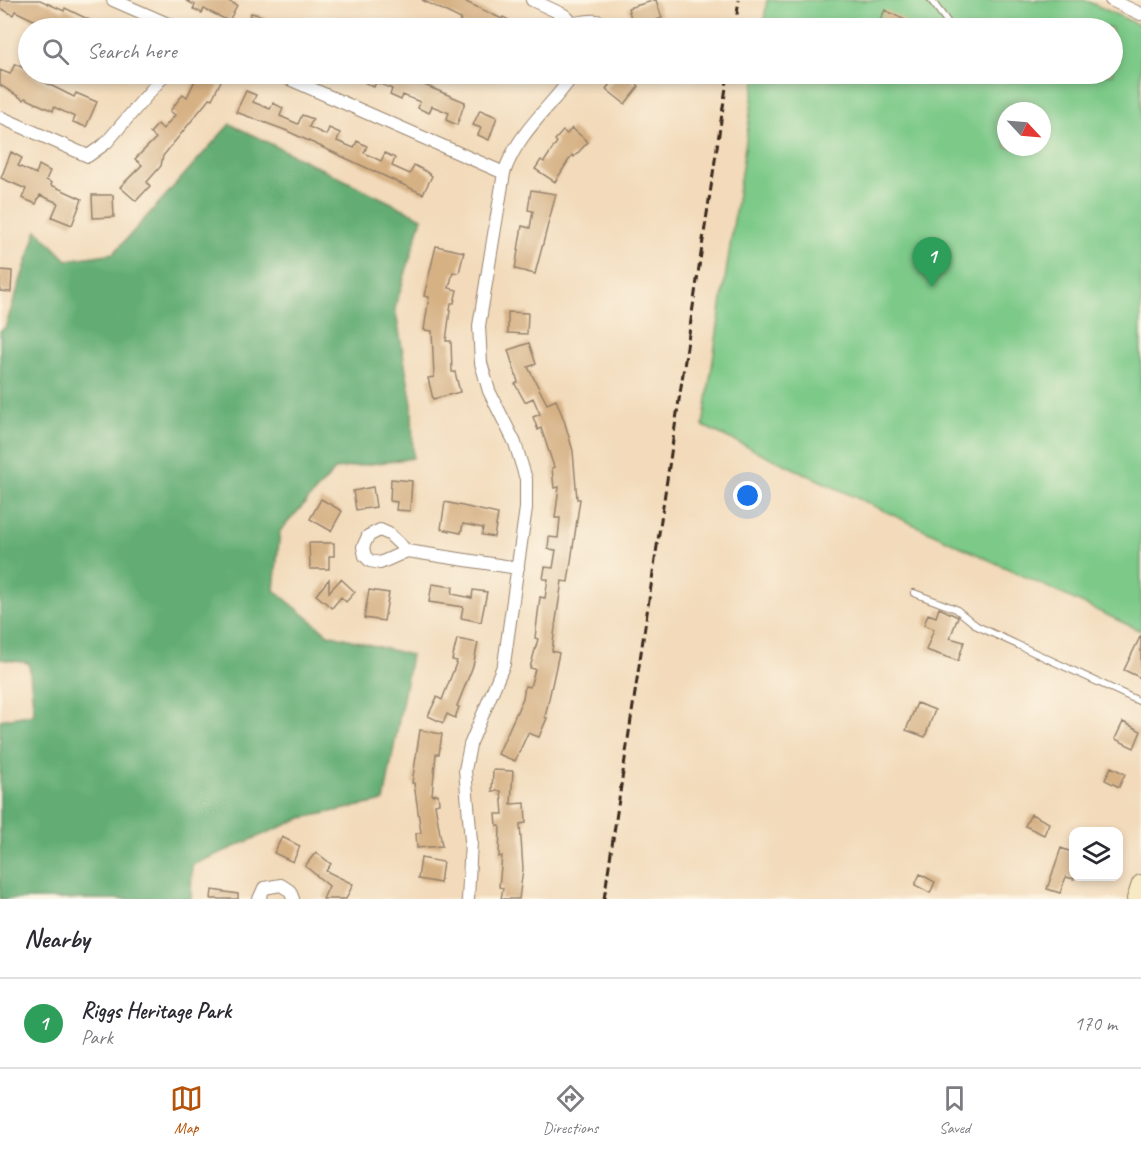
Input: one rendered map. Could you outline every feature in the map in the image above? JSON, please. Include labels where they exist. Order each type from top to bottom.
[{"type":"main road","points":[[1136,899],[1141,884]]},
{"type":"street","points":[[112,0],[154,18]]},
{"type":"street","points":[[532,0],[567,18]]},
{"type":"street","points":[[1112,0],[1141,14]]},
{"type":"street","points":[[0,117],[88,156],[106,143],[156,84]]},
{"type":"street","points":[[301,84],[504,173]]},
{"type":"street","points":[[468,899],[471,841],[465,770],[470,745],[504,664],[526,508],[526,479],[515,443],[489,391],[481,363],[479,326],[504,173],[516,146],[566,84]]},
{"type":"street","points":[[407,551],[518,567]]},
{"type":"street","points":[[259,899],[264,888],[281,885],[290,891],[293,899]]},
{"type":"lane","points":[[932,0],[945,18]]},
{"type":"lane","points":[[914,593],[956,609],[977,626],[1141,702]]},
{"type":"green space","points":[[767,0],[1085,0],[1141,26],[1141,631],[703,426],[754,84],[1123,84],[1123,18],[764,18]]},
{"type":"green space","points":[[230,124],[422,218],[395,308],[412,404],[413,458],[336,469],[280,531],[274,590],[328,634],[411,655],[384,801],[302,818],[192,865],[191,899],[0,899],[0,720],[34,714],[29,663],[0,659],[0,331],[5,328],[37,230],[67,260],[114,253]]},
{"type":"building","points":[[0,0],[40,0],[86,18],[29,18],[15,11],[13,15],[0,8]]},
{"type":"building","points":[[185,0],[226,0],[237,5],[230,18],[223,18],[204,9],[202,13],[193,9],[195,5]]},
{"type":"building","points":[[422,0],[462,0],[500,18],[459,18]]},
{"type":"building","points":[[656,0],[662,18],[631,18],[628,8]]},
{"type":"building","points":[[885,10],[901,18],[881,18]]},
{"type":"building","points":[[251,13],[266,18],[249,18]]},
{"type":"building","points":[[15,64],[18,65],[18,84],[48,84],[74,97],[76,93],[97,102],[86,127],[73,122],[75,117],[54,107],[53,111],[25,98],[24,100],[0,85],[0,70],[10,74]]},
{"type":"building","points":[[193,84],[220,84],[212,99],[210,98],[163,156],[161,166],[147,182],[150,186],[136,201],[120,187],[142,165],[135,159],[156,138],[150,133],[158,124],[163,129],[175,115],[170,111],[183,94],[187,97]]},
{"type":"building","points":[[381,84],[422,84],[465,102],[457,125],[446,120],[449,113],[432,106],[429,113],[418,108],[420,102],[403,95],[401,100],[390,95],[392,89]]},
{"type":"building","points":[[610,84],[636,84],[639,86],[625,104],[606,89]]},
{"type":"building","points":[[246,91],[256,95],[253,102],[270,109],[273,103],[283,108],[280,116],[298,124],[302,115],[313,119],[309,127],[326,135],[329,128],[340,133],[337,141],[354,148],[357,141],[367,146],[364,153],[381,161],[385,153],[395,158],[392,166],[410,174],[414,165],[425,171],[432,176],[423,194],[285,130],[236,112]]},
{"type":"building","points":[[480,110],[497,117],[489,140],[478,135],[481,128],[473,125]]},
{"type":"building","points":[[572,128],[588,142],[574,157],[572,155],[555,182],[535,169],[541,160],[544,162],[557,142],[555,140],[563,131],[567,134]]},
{"type":"building","points":[[11,152],[22,158],[18,166],[36,174],[39,165],[50,171],[46,180],[52,183],[51,185],[82,199],[72,225],[52,217],[58,203],[40,195],[36,204],[22,198],[26,189],[1,178]]},
{"type":"building","points":[[531,190],[556,194],[535,274],[515,269],[522,226],[530,228],[533,211],[528,210]]},
{"type":"building","points":[[92,195],[113,195],[114,217],[93,218]]},
{"type":"building","points":[[436,246],[464,252],[459,273],[453,272],[449,288],[457,290],[454,303],[451,303],[446,341],[451,341],[452,372],[455,372],[460,392],[433,399],[428,378],[434,377],[432,331],[424,330],[429,297],[424,296]]},
{"type":"building","points":[[0,270],[12,271],[11,292],[0,291]]},
{"type":"building","points":[[508,312],[528,313],[527,334],[508,333]]},
{"type":"building","points":[[529,343],[536,364],[528,367],[547,404],[556,400],[564,420],[573,451],[577,499],[580,499],[568,582],[562,581],[556,620],[552,651],[559,653],[545,717],[547,718],[539,737],[528,733],[515,761],[498,754],[523,698],[525,686],[530,687],[535,669],[530,668],[538,639],[535,638],[540,597],[545,598],[548,579],[543,579],[545,567],[553,568],[556,550],[548,549],[549,537],[558,538],[560,518],[555,518],[559,487],[554,488],[552,468],[554,467],[541,428],[538,430],[533,417],[540,414],[533,398],[525,402],[515,384],[518,382],[508,350]]},
{"type":"building","points":[[391,479],[412,481],[410,511],[396,510],[397,502],[390,501]]},
{"type":"building","points":[[373,487],[376,507],[356,510],[353,491]]},
{"type":"building","points":[[321,499],[342,511],[331,531],[310,519]]},
{"type":"building","points":[[445,502],[498,514],[494,537],[482,535],[483,528],[463,524],[461,533],[441,529]]},
{"type":"building","points":[[309,543],[334,543],[334,556],[329,556],[329,569],[310,569]]},
{"type":"building","points":[[329,579],[329,592],[341,579],[355,592],[346,602],[341,597],[332,608],[316,595]]},
{"type":"building","points":[[432,584],[453,587],[452,594],[472,598],[473,590],[487,592],[481,622],[461,618],[463,607],[429,602]]},
{"type":"building","points":[[369,590],[389,593],[384,621],[364,618]]},
{"type":"building","points":[[939,608],[958,617],[950,638],[964,642],[958,661],[926,650],[934,629],[924,625],[928,614],[936,617]]},
{"type":"building","points":[[1141,635],[1141,678],[1124,670]]},
{"type":"building","points":[[457,639],[478,643],[473,666],[457,706],[459,707],[455,718],[447,714],[443,723],[428,716],[437,697],[442,700],[457,661],[452,660]]},
{"type":"building","points":[[917,703],[935,710],[925,737],[906,730]]},
{"type":"building","points":[[1123,722],[1141,731],[1134,748],[1115,739]]},
{"type":"building","points":[[420,730],[442,734],[439,754],[436,754],[432,795],[438,794],[439,803],[435,804],[442,846],[417,848],[416,833],[421,833],[414,783],[412,783]]},
{"type":"building","points":[[1111,767],[1125,774],[1119,787],[1105,780]]},
{"type":"building","points":[[493,770],[513,771],[511,804],[525,803],[526,823],[520,824],[523,869],[519,899],[501,899],[503,888],[499,887],[502,856],[499,857],[500,826],[497,826],[496,814],[503,814],[501,791],[492,791]]},
{"type":"building","points":[[1031,814],[1049,823],[1044,835],[1025,826]]},
{"type":"building","points":[[282,837],[300,846],[293,862],[274,853]]},
{"type":"building","points":[[1061,848],[1069,851],[1069,878],[1066,877],[1060,893],[1047,889]]},
{"type":"building","points":[[316,852],[331,864],[326,871],[353,884],[346,899],[323,899],[329,886],[305,866]]},
{"type":"building","points":[[421,858],[443,862],[440,883],[418,879]]},
{"type":"building","points":[[920,874],[935,882],[930,893],[915,885]]},
{"type":"building","points":[[212,890],[238,894],[238,899],[211,899]]},
{"type":"railway","points":[[736,18],[739,0]]},
{"type":"railway","points":[[604,899],[726,84]]},
{"type":"place","name":"Riggs Heritage Park","points":[[932,287]]}]
